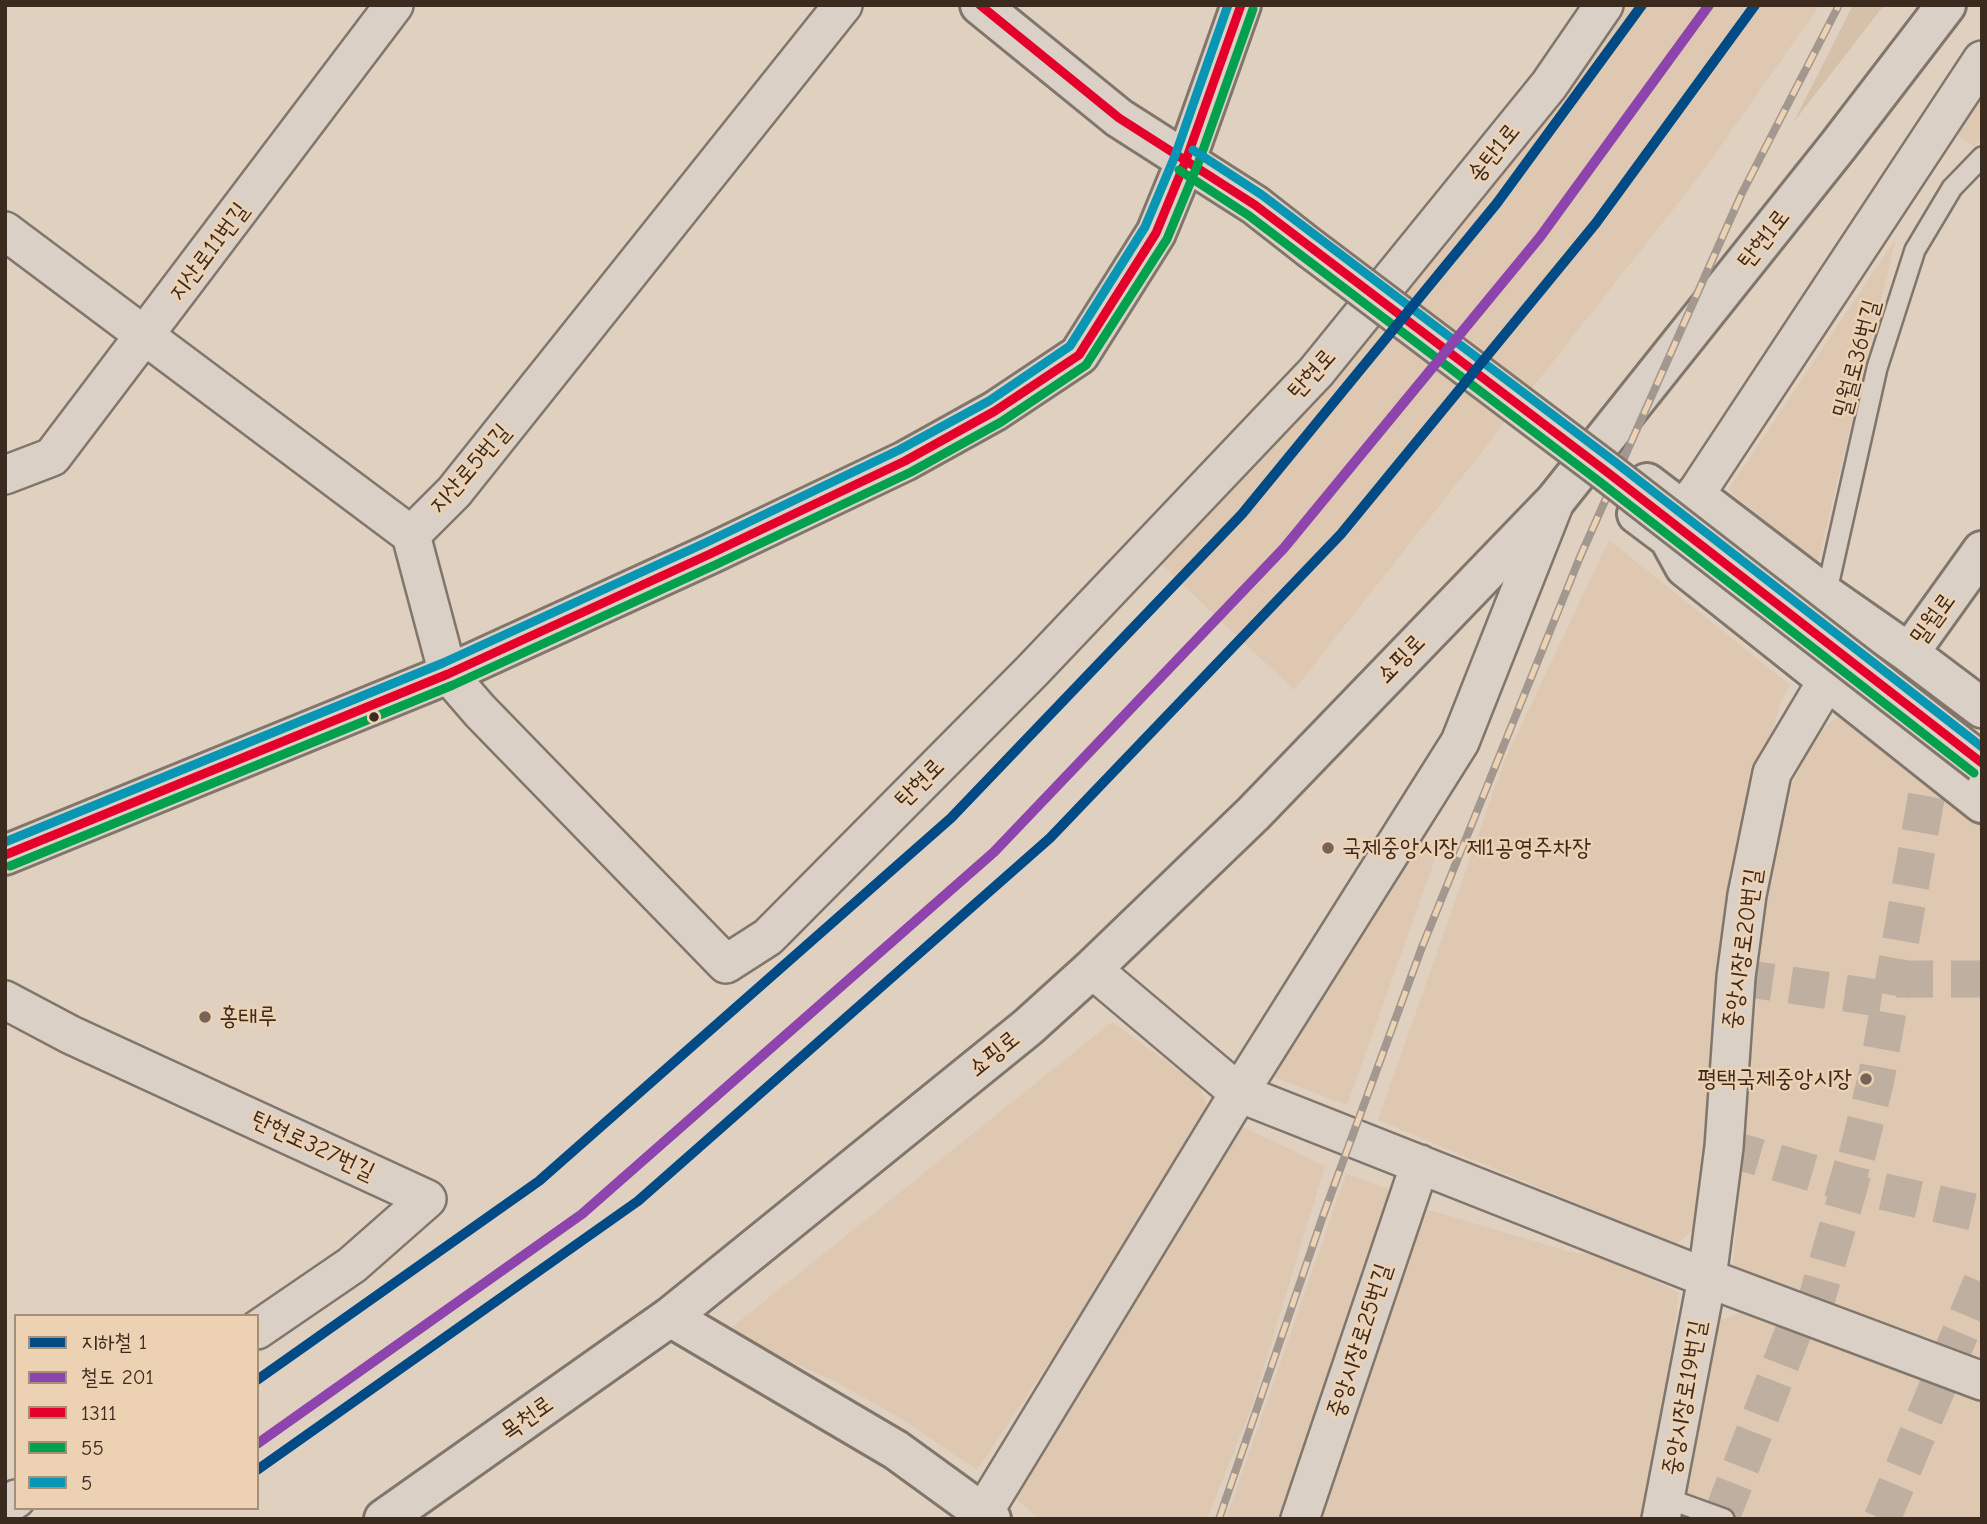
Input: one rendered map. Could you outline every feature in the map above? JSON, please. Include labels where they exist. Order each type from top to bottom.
[{"type":"street","name":"지산로11번길","points":[[5,475],[52,457],[394,5]]},
{"type":"street","name":"지산로5번길","points":[[5,231],[411,535],[454,492],[843,5]]},
{"type":"street","points":[[980,5],[1119,118],[1255,205],[1607,472],[1982,763]]},
{"type":"street","points":[[5,855],[448,674],[710,554],[905,461],[995,411],[1079,355],[1156,233],[1186,160],[1241,5]]},
{"type":"street","name":"송탄1로","points":[[1377,297],[1549,85],[1604,5]]},
{"type":"street","name":"탄현1로","points":[[1590,458],[1838,146],[1946,5]]},
{"type":"street","points":[[1590,458],[1685,512],[1982,60]]},
{"type":"street","name":"탄현로","points":[[448,674],[480,711],[726,964],[768,937],[1032,671],[1316,372],[1377,297]]},
{"type":"street","points":[[1590,458],[1669,538],[1685,567],[1982,803]]},
{"type":"street","name":"쇼핑로","points":[[1555,502],[1460,742],[1239,1093],[987,1516],[896,1450],[670,1317],[1028,1027],[1092,970],[1253,814],[1555,502],[1590,458]]},
{"type":"street","points":[[1695,495],[1826,595],[1982,708]]},
{"type":"street","points":[[411,535],[448,674]]},
{"type":"street","name":"밀월로","points":[[1909,653],[1982,551]]},
{"type":"street","name":"중앙시장로20번길","points":[[1707,1278],[1724,1147],[1736,977],[1747,895],[1772,773],[1804,715],[1828,679]]},
{"type":"street","points":[[1092,970],[1239,1093],[1707,1278],[1982,1381]]},
{"type":"street","name":"탄현로327번길","points":[[5,1000],[71,1035],[427,1199],[352,1265],[259,1329]]},
{"type":"street","name":"중앙시장로25번길","points":[[1300,1519],[1420,1164]]},
{"type":"street","name":"중앙시장로19번길","points":[[1664,1508],[1707,1278]]},
{"type":"street","name":"목천로","points":[[384,1519],[670,1317]]},
{"type":"lane","name":"밀월로36번길","points":[[1826,595],[1877,368],[1915,250],[1952,188],[1982,157]]},
{"type":"lane","points":[[1664,1508],[1724,1519]]},
{"type":"shaded area","points":[[1622,5],[1820,5],[1701,174],[1294,690],[1160,563],[1510,166]]},
{"type":"shaded area","points":[[1853,5],[1884,5],[1793,123]]},
{"type":"shaded area","points":[[1982,98],[1982,139],[1974,146],[1957,135]]},
{"type":"shaded area","points":[[1896,238],[1817,565],[1728,490]]},
{"type":"shaded area","points":[[1609,540],[1790,685],[1780,703],[1734,878],[1694,1229],[1676,1245],[1378,1120],[1504,762]]},
{"type":"shaded area","name":"평택국제중앙시장","points":[[1839,716],[1982,827],[1982,1363],[1733,1265],[1766,893],[1792,784],[1816,734]]},
{"type":"shaded area","points":[[1422,842],[1439,848],[1347,1105],[1268,1075]]},
{"type":"shaded area","points":[[1112,1022],[1199,1085],[1212,1119],[977,1470],[897,1416],[836,1382],[726,1332]]},
{"type":"shaded area","points":[[1243,1127],[1325,1166],[1252,1406],[1207,1519],[1040,1519],[1011,1495]]},
{"type":"shaded area","points":[[1346,1174],[1398,1192],[1284,1519],[1226,1519]]},
{"type":"shaded area","points":[[1422,1208],[1574,1253],[1602,1254],[1679,1293],[1659,1450],[1643,1519],[1309,1519]]},
{"type":"shaded area","points":[[1745,1311],[1982,1401],[1982,1519],[1751,1519],[1685,1496],[1718,1321]]},
{"type":"tunnel","points":[[1812,1315],[1850,1184],[1876,1079],[1932,765]]},
{"type":"tunnel","points":[[1736,977],[1892,1000]]},
{"type":"tunnel","points":[[1896,979],[1982,979]]},
{"type":"tunnel","points":[[1724,1147],[1850,1184],[1982,1214]]},
{"type":"tunnel","points":[[1882,1519],[1982,1281]]},
{"type":"tunnel","points":[[1721,1518],[1801,1312]]},
{"type":"railway","points":[[1219,1519],[1324,1213],[1422,947],[1580,557],[1742,193],[1839,5]]},
{"type":"metro line","name":"1","points":[[259,1379],[539,1181],[951,818],[1242,514],[1497,203],[1642,5]]},
{"type":"metro line","name":"1","points":[[259,1469],[638,1201],[1050,838],[1341,534],[1596,223],[1755,5]]},
{"type":"rail line","name":"201","points":[[259,1443],[582,1214],[994,852],[1284,548],[1540,237],[1709,5]]},
{"type":"transit line","name":"1311","points":[[980,5],[1119,118],[1255,205],[1607,472],[1982,763]]},
{"type":"transit line","name":"5","points":[[5,842],[443,663],[705,543],[899,450],[989,401],[1070,346],[1145,227],[1175,156],[1228,5]]},
{"type":"transit line","name":"1311","points":[[5,855],[448,674],[710,554],[905,461],[995,411],[1079,355],[1156,233],[1186,160],[1241,5]]},
{"type":"transit line","name":"55","points":[[10,866],[453,685],[715,565],[911,472],[1001,422],[1086,365],[1167,239],[1198,164],[1253,9]]},
{"type":"transit line","name":"5","points":[[1193,150],[1262,195],[1615,462],[1982,747]]},
{"type":"transit line","name":"55","points":[[1179,170],[1248,215],[1600,482],[1974,773]]},
{"type":"place","name":"국제중앙시장 제1공영주차장","points":[[1328,848]]},
{"type":"place","name":"홍태루","points":[[205,1017]]},
{"type":"place","name":"평택국제중앙시장","points":[[1866,1079]]}]
